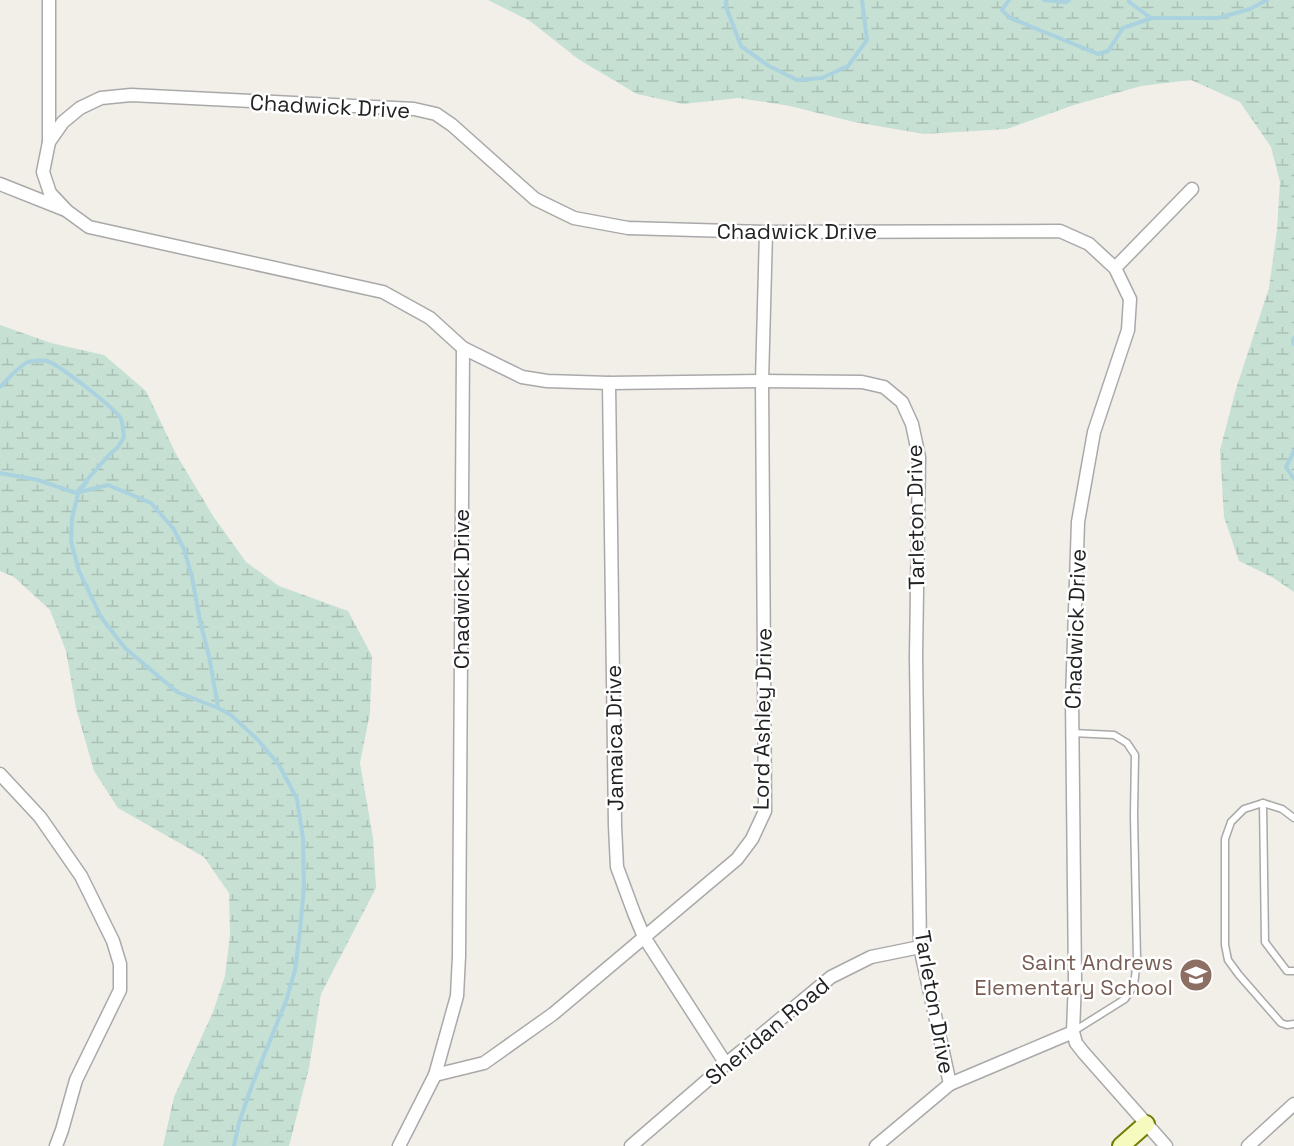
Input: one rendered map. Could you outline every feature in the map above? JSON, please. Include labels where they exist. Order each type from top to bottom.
[{"type":"street","points":[[49,0],[49,142]]},
{"type":"street","name":"Chadwick Drive","points":[[399,1146],[435,1075],[457,996],[463,348],[430,318],[383,292],[89,227],[67,211],[50,193],[43,172],[49,142],[63,122],[80,108],[101,98],[131,95],[414,109],[436,114],[452,125],[535,200],[574,218],[628,228],[765,232],[1060,231],[1089,244],[1115,268],[1130,299],[1128,330],[1094,432],[1078,522],[1072,699],[1075,981],[1073,1032]]},
{"type":"street","points":[[0,184],[67,211]]},
{"type":"street","points":[[1115,268],[1192,189]]},
{"type":"street","name":"Lord Ashley Drive","points":[[435,1075],[484,1063],[553,1014],[737,859],[752,838],[765,811],[762,381],[765,232]]},
{"type":"street","name":"Tarleton Drive","points":[[463,348],[522,377],[547,381],[609,383],[862,382],[884,387],[902,402],[912,424],[919,457],[916,657],[920,947],[950,1084]]},
{"type":"street","name":"Jamaica Drive","points":[[609,383],[617,867],[644,937],[726,1064]]},
{"type":"street","points":[[0,774],[40,817],[81,876],[113,941],[120,964],[120,990],[76,1080],[56,1146]]},
{"type":"street","name":"Sheridan Road","points":[[631,1146],[831,977],[871,957],[920,947]]},
{"type":"street","points":[[876,1146],[950,1084],[1073,1032],[1076,1043],[1083,1052],[1166,1146]]},
{"type":"street","points":[[1248,1146],[1294,1104]]},
{"type":"street","points":[[1121,1146],[1146,1124]]},
{"type":"lane","points":[[1072,733],[1114,735],[1127,742],[1135,755],[1137,960],[1134,985],[1125,999],[1073,1032]]},
{"type":"lane","points":[[1294,818],[1282,809],[1263,803],[1244,809],[1231,822],[1225,839],[1225,945],[1228,960],[1281,1023],[1294,1025]]},
{"type":"lane","points":[[1263,803],[1265,942],[1287,971],[1294,971]]},
{"type":"green space","points":[[488,0],[1294,0],[1294,592],[1272,577],[1239,561],[1224,517],[1220,450],[1236,389],[1269,288],[1277,230],[1280,182],[1271,147],[1240,102],[1191,80],[1141,86],[1074,105],[1007,129],[924,134],[854,122],[790,106],[739,98],[683,104],[637,94],[578,59],[530,21]]},
{"type":"green space","points":[[0,325],[51,343],[104,355],[146,391],[176,454],[213,516],[246,562],[279,586],[348,611],[372,656],[370,713],[360,763],[373,838],[376,888],[321,994],[309,1068],[289,1146],[163,1146],[174,1097],[213,1012],[225,976],[230,935],[229,893],[204,857],[118,808],[94,771],[76,708],[66,651],[50,610],[14,577],[0,571]]},
{"type":"waterway","points":[[726,0],[726,7],[741,46],[769,66],[797,80],[822,78],[848,66],[867,40],[862,0]]},
{"type":"waterway","points":[[1009,0],[1002,10],[1010,18],[1098,54],[1108,51],[1123,28],[1152,18],[1218,18],[1250,9],[1267,0]]},
{"type":"waterway","points":[[1044,0],[1066,2],[1069,0]]},
{"type":"waterway","points":[[1129,0],[1151,18]]},
{"type":"waterway","points":[[1294,338],[1294,344]]},
{"type":"waterway","points":[[0,387],[28,362],[47,361],[74,378],[117,413],[122,421],[124,437],[118,447],[86,481]]},
{"type":"waterway","points":[[1294,451],[1286,467],[1294,479]]},
{"type":"waterway","points":[[0,473],[38,480],[76,493],[108,485],[151,503],[173,528],[184,549],[192,577],[218,707]]},
{"type":"waterway","points":[[76,493],[87,481],[78,494],[72,518],[71,541],[79,571],[101,617],[125,648],[177,692],[231,715],[258,740],[279,765],[297,799],[303,838],[304,886],[295,970],[286,1001],[252,1085],[234,1146]]},
{"type":"place","name":"Saint Andrews Elementary School","points":[[1196,975]]}]
